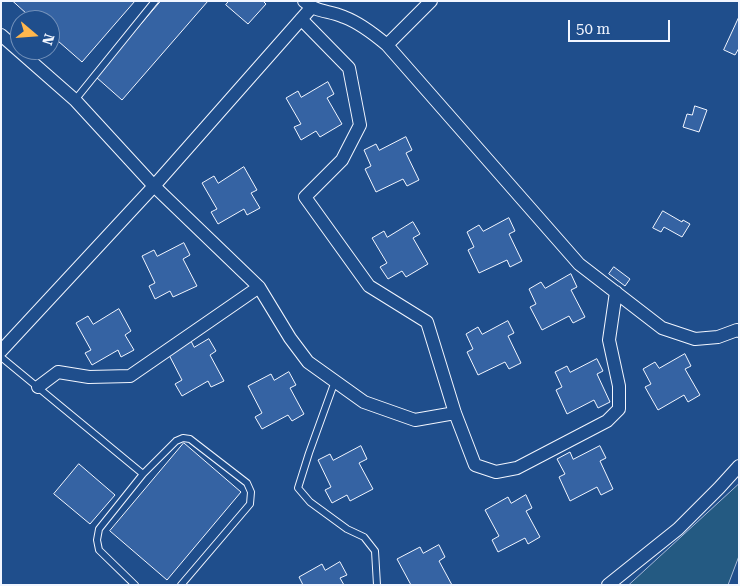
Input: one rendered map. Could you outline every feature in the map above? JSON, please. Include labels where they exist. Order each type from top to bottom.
[{"type":"street","points":[[387,45],[431,1]]},
{"type":"street","points":[[1,351],[154,186],[301,19],[308,5],[344,16],[366,28],[387,45],[579,264],[662,328],[695,339],[718,337],[739,330]]},
{"type":"street","points":[[301,19],[349,68],[360,126],[342,160],[305,197],[368,286],[427,322],[455,414],[475,465],[496,472],[516,468],[607,421],[619,409],[619,386],[609,340],[616,292]]},
{"type":"street","points":[[1,35],[75,100],[154,186],[258,287],[290,338],[308,362],[364,402],[415,420],[455,414]]},
{"type":"street","points":[[38,387],[58,372],[89,377],[130,376],[258,287]]},
{"type":"street","points":[[608,585],[678,529],[739,466]]},
{"type":"lane","points":[[75,100],[155,1]]},
{"type":"lane","points":[[1,357],[143,474]]},
{"type":"lane","points":[[335,381],[298,488],[310,502],[348,529],[364,537],[375,551],[377,585]]},
{"type":"lane","points":[[135,585],[98,550],[99,529],[143,474],[176,442],[183,438],[190,439],[246,483],[251,492],[250,504],[181,585]]},
{"type":"shaded area","points":[[739,484],[739,556],[728,585],[629,585]]},
{"type":"building","points":[[13,1],[135,1],[82,62],[60,43],[60,10],[23,10]]},
{"type":"building","points":[[161,1],[208,1],[122,100],[96,77]]},
{"type":"building","points":[[229,1],[263,1],[266,4],[248,24],[226,5]]},
{"type":"building","points":[[739,17],[739,48],[735,55],[724,50]]},
{"type":"building","points":[[328,82],[334,94],[327,98],[342,124],[320,137],[316,131],[301,140],[294,127],[301,124],[286,98],[298,91],[301,97]]},
{"type":"building","points":[[695,106],[707,110],[699,132],[683,127],[687,114],[692,115]]},
{"type":"building","points":[[406,137],[412,150],[406,153],[419,180],[407,186],[403,179],[376,192],[365,169],[371,166],[364,150],[376,144],[379,150]]},
{"type":"building","points":[[244,167],[257,190],[251,193],[260,208],[247,215],[244,209],[218,224],[211,212],[217,209],[202,183],[214,176],[218,183]]},
{"type":"building","points":[[663,211],[682,222],[683,220],[690,224],[682,237],[664,227],[661,232],[653,228]]},
{"type":"building","points":[[509,218],[515,231],[509,234],[522,261],[510,267],[507,260],[479,273],[468,250],[474,247],[467,232],[479,225],[483,231]]},
{"type":"building","points":[[413,222],[420,234],[413,238],[428,264],[406,277],[402,271],[388,279],[380,267],[387,263],[372,238],[384,231],[387,237]]},
{"type":"building","points":[[184,243],[190,255],[183,259],[197,286],[173,297],[170,291],[155,299],[149,286],[155,283],[142,256],[154,250],[157,256]]},
{"type":"building","points":[[614,267],[630,279],[625,286],[609,274]]},
{"type":"building","points":[[571,274],[577,287],[571,290],[585,317],[573,323],[569,316],[542,330],[530,307],[536,304],[529,289],[541,282],[545,288]]},
{"type":"building","points":[[119,309],[131,331],[125,335],[134,350],[121,357],[118,350],[92,365],[85,353],[91,350],[76,323],[88,316],[93,324]]},
{"type":"building","points":[[508,321],[514,333],[508,336],[521,363],[509,369],[505,362],[478,375],[467,352],[473,349],[466,334],[478,327],[482,334]]},
{"type":"building","points":[[209,339],[216,351],[210,355],[224,381],[211,387],[208,381],[182,396],[175,384],[182,380],[168,353],[191,341],[194,347]]},
{"type":"building","points":[[685,354],[691,366],[685,369],[700,395],[688,402],[684,395],[658,410],[645,387],[651,384],[643,369],[655,362],[659,368]]},
{"type":"building","points":[[597,359],[603,371],[597,374],[610,402],[598,408],[594,400],[567,414],[556,390],[562,387],[555,372],[567,366],[570,372]]},
{"type":"building","points":[[289,372],[296,385],[290,388],[304,414],[292,421],[288,415],[262,429],[255,417],[262,413],[248,386],[271,374],[274,380]]},
{"type":"building","points":[[184,443],[241,492],[167,580],[110,531]]},
{"type":"building","points":[[361,446],[367,459],[359,463],[373,489],[350,501],[347,495],[332,503],[325,490],[331,487],[318,460],[330,454],[333,460]]},
{"type":"building","points":[[600,446],[606,458],[600,461],[613,489],[601,495],[597,487],[570,501],[559,477],[565,474],[557,459],[570,452],[573,459]]},
{"type":"building","points":[[79,464],[115,495],[90,524],[54,494]]},
{"type":"building","points":[[526,495],[532,508],[526,511],[540,537],[528,544],[525,538],[498,552],[492,540],[499,536],[485,510],[508,497],[511,503]]},
{"type":"building","points":[[439,545],[445,557],[439,561],[452,585],[411,585],[397,559],[420,547],[423,553]]},
{"type":"building","points":[[340,562],[347,575],[340,578],[344,585],[303,585],[299,577],[322,564],[325,570]]}]
